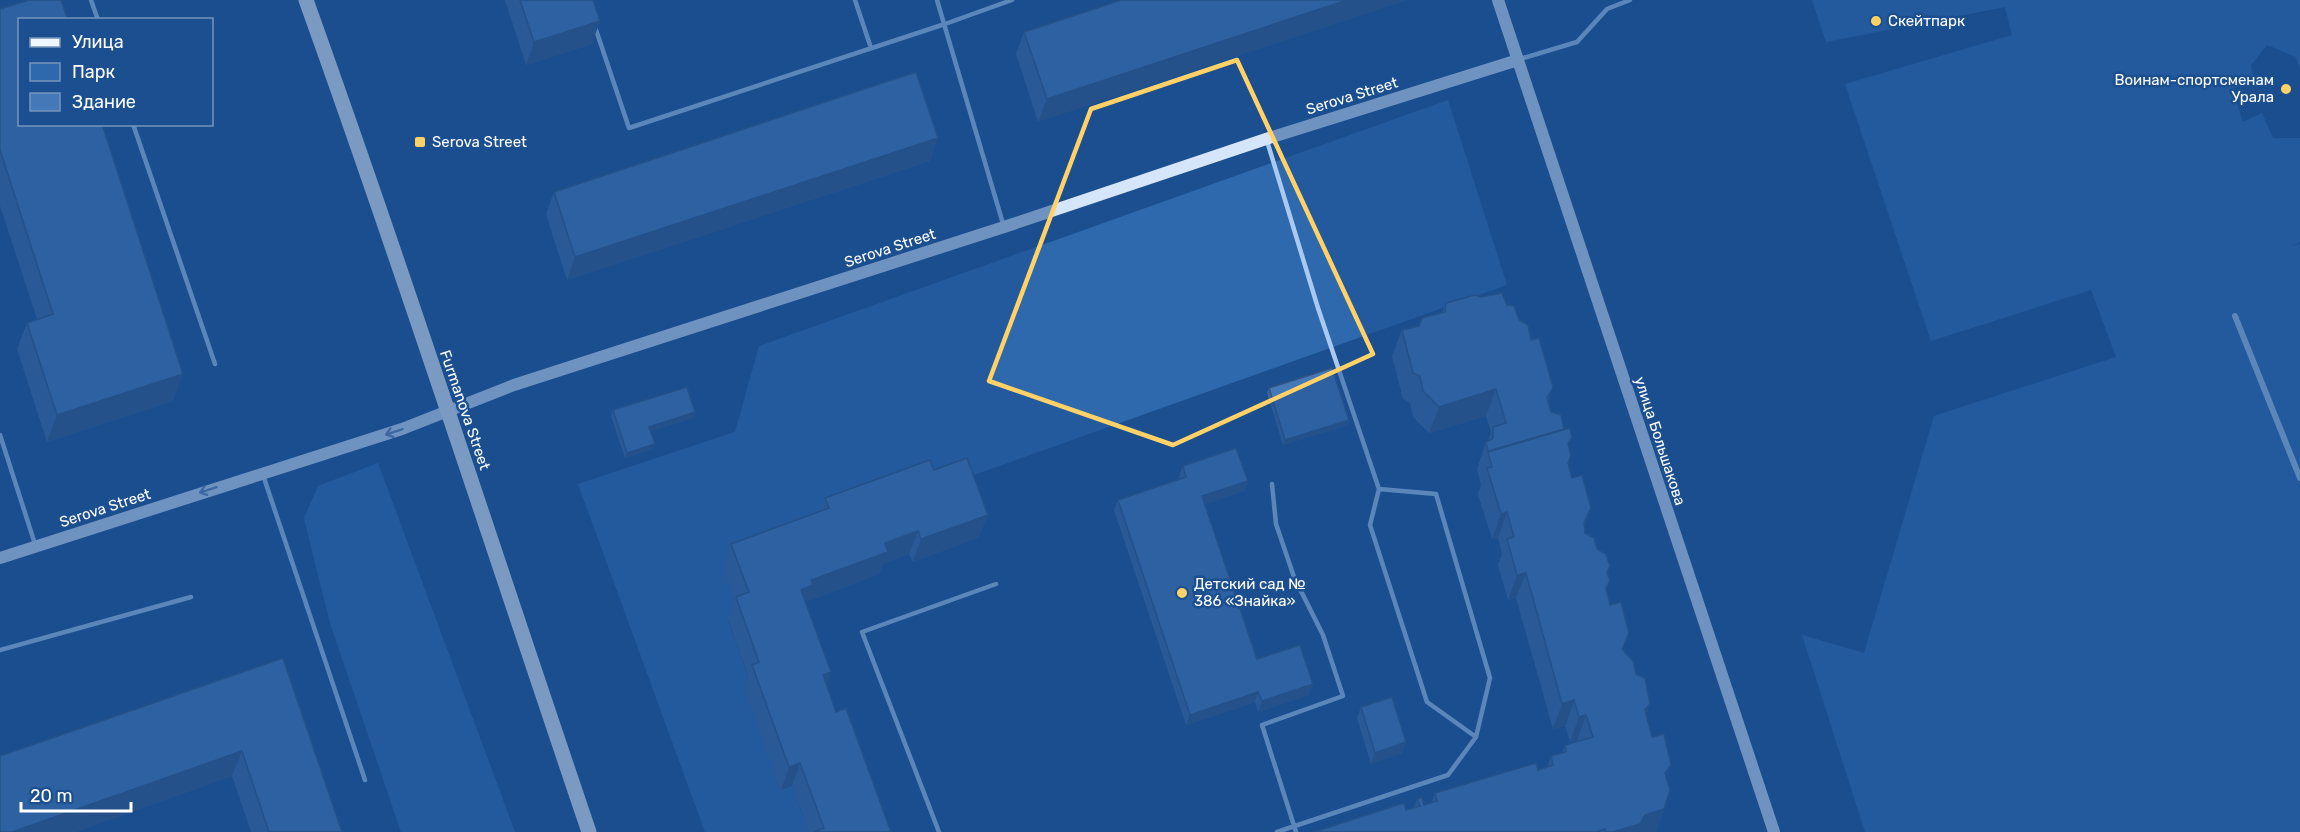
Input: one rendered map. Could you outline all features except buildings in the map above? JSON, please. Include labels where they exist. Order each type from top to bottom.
[{"type":"main road","name":"Furmanova Street","points":[[306,0],[363,158],[589,832]]},
{"type":"street","name":"улица Большакова","points":[[1498,0],[1774,832]]},
{"type":"street","name":"Serova Street","points":[[0,558],[262,472],[402,429],[514,385],[1004,227],[1266,139],[1518,60]]},
{"type":"street","points":[[2235,316],[2300,478]]},
{"type":"lane","points":[[91,0],[97,18]]},
{"type":"lane","points":[[855,0],[871,48]]},
{"type":"lane","points":[[937,0],[1004,227]]},
{"type":"lane","points":[[593,21],[629,128],[1012,0]]},
{"type":"lane","points":[[1518,60],[1576,42],[1607,9],[1630,0]]},
{"type":"lane","points":[[135,126],[215,364]]},
{"type":"lane","points":[[1266,139],[1318,308],[1379,489],[1370,525],[1427,702],[1476,737]]},
{"type":"lane","points":[[0,435],[36,547]]},
{"type":"lane","points":[[262,472],[365,780]]},
{"type":"lane","points":[[1272,484],[1276,524],[1294,577],[1323,635],[1342,696],[1262,725],[1296,832]]},
{"type":"lane","points":[[1277,832],[1448,775],[1476,737],[1490,678],[1436,494],[1379,489]]},
{"type":"lane","points":[[939,832],[862,632],[996,584]]},
{"type":"lane","points":[[0,650],[191,597]]},
{"type":"highlighted area","points":[[1237,60],[1373,354],[1173,445],[989,381],[1091,109]]},
{"type":"green space","points":[[1812,0],[2300,0],[2300,69],[2296,57],[2267,45],[2251,65],[2254,81],[2232,89],[2243,122],[2262,113],[2273,138],[2300,138],[2300,242],[2292,246],[2300,244],[2300,832],[1865,832],[1802,635],[1864,653],[1934,416],[2116,357],[2091,290],[1931,341],[1845,84],[2012,35],[2005,7],[1826,42]]},
{"type":"green space","points":[[1448,100],[1507,285],[926,492],[741,614],[728,620],[751,685],[781,789],[792,786],[809,832],[705,832],[578,484],[735,432],[759,346]]},
{"type":"green space","points":[[378,463],[515,832],[401,832],[330,623],[304,518],[318,486]]},
{"type":"place","name":"Скейтпарк","points":[[1876,21]]},
{"type":"place","name":"Воинам-спортсменам Урала","points":[[2286,89]]},
{"type":"place","name":"Serova Street","points":[[420,142]]},
{"type":"place","name":"Детский сад № 386 «Знайка»","points":[[1182,593]]}]
